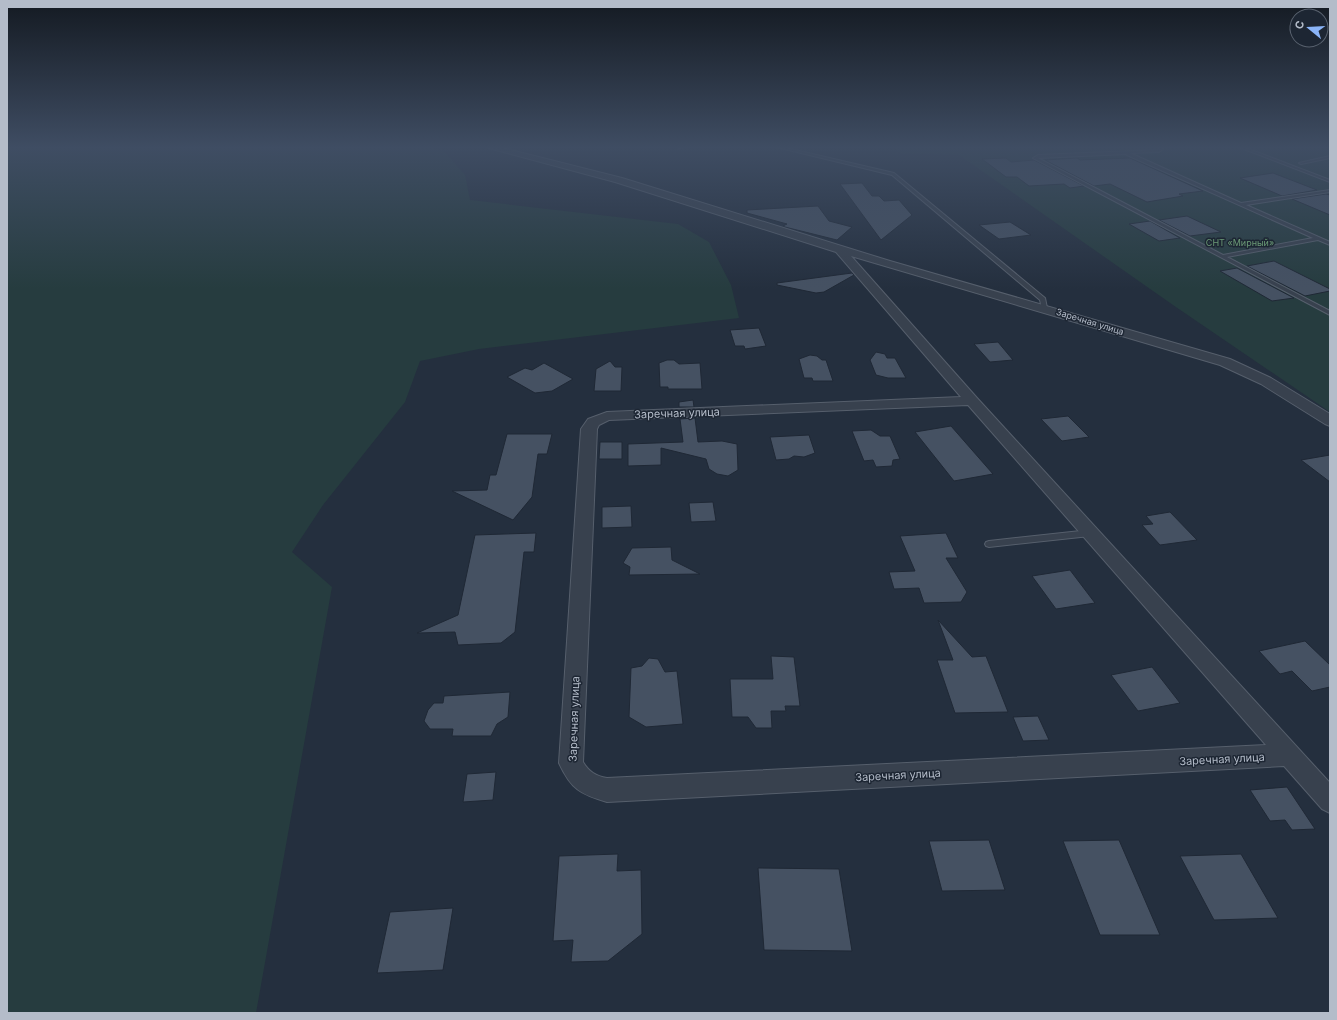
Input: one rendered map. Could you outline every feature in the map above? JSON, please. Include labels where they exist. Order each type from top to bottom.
[{"type":"street","name":"Заречная улица","points":[[667,194],[839,249],[1225,362],[1247,370],[1267,381],[1330,421]]},
{"type":"street","name":"Заречная улица","points":[[839,249],[972,401],[1330,801]]},
{"type":"street","name":"Заречная улица","points":[[972,401],[607,416],[593,422],[589,429],[571,763],[576,776],[589,785],[607,790],[1289,755]]},
{"type":"lane","points":[[917,194],[1043,299],[1044,308]]},
{"type":"lane","points":[[1103,194],[1330,313]]},
{"type":"lane","points":[[1216,194],[1330,244]]},
{"type":"lane","points":[[1240,204],[1312,194]]},
{"type":"lane","points":[[1223,256],[1318,239]]},
{"type":"lane","points":[[989,544],[1090,533]]},
{"type":"green space","points":[[7,194],[469,194],[470,200],[678,224],[709,242],[731,285],[739,318],[479,349],[420,361],[405,402],[323,505],[292,552],[332,587],[256,1013],[7,1013]]},
{"type":"green space","name":"СНТ «Мирный»","points":[[1014,194],[1330,194],[1330,412],[1173,305]]},
{"type":"building","points":[[847,194],[870,194],[872,196],[879,196],[884,201],[899,200],[912,215],[881,240]]},
{"type":"building","points":[[1130,194],[1182,194],[1179,194],[1183,196],[1147,202]]},
{"type":"building","points":[[1276,194],[1296,194],[1282,196]]},
{"type":"building","points":[[1326,194],[1330,195],[1330,215],[1292,199]]},
{"type":"building","points":[[818,206],[829,221],[852,227],[837,240],[785,227],[783,226],[787,224],[747,213],[747,210]]},
{"type":"building","points":[[1187,216],[1221,232],[1190,236],[1159,220]]},
{"type":"building","points":[[1150,221],[1180,238],[1159,241],[1129,224]]},
{"type":"building","points":[[1010,222],[1031,235],[999,239],[979,225]]},
{"type":"building","points":[[1274,261],[1330,289],[1330,291],[1305,296],[1247,266]]},
{"type":"building","points":[[1237,268],[1294,298],[1272,301],[1220,271]]},
{"type":"building","points":[[852,273],[854,275],[824,292],[816,293],[777,285],[777,283]]},
{"type":"building","points":[[759,328],[766,346],[745,349],[744,346],[735,346],[730,330]]},
{"type":"building","points":[[998,342],[1013,360],[990,362],[974,344]]},
{"type":"building","points":[[876,352],[885,354],[887,358],[895,358],[906,378],[888,378],[876,375],[870,360]]},
{"type":"building","points":[[810,355],[826,360],[833,381],[813,381],[812,378],[804,378],[799,359]]},
{"type":"building","points":[[667,360],[674,360],[679,364],[700,363],[702,389],[668,389],[668,387],[660,387],[659,363]]},
{"type":"building","points":[[610,361],[615,367],[622,367],[621,391],[594,391],[596,369]]},
{"type":"building","points":[[544,363],[573,379],[552,391],[535,393],[507,377],[525,368],[532,370]]},
{"type":"building","points":[[693,400],[694,407],[679,407],[679,402]]},
{"type":"building","points":[[1068,416],[1089,437],[1062,441],[1041,419]]},
{"type":"building","points":[[695,418],[698,442],[722,441],[737,444],[738,470],[728,476],[717,474],[709,469],[706,459],[661,448],[661,465],[628,466],[628,444],[683,442],[680,419]]},
{"type":"building","points":[[951,426],[993,474],[954,481],[915,432]]},
{"type":"building","points":[[871,430],[880,436],[890,436],[900,459],[893,460],[892,466],[876,467],[873,460],[864,461],[852,431]]},
{"type":"building","points":[[507,434],[552,434],[547,454],[538,454],[532,497],[513,520],[452,491],[487,490],[490,475],[496,475]]},
{"type":"building","points":[[809,435],[815,453],[804,457],[794,456],[789,459],[776,460],[770,437]]},
{"type":"building","points":[[600,442],[622,442],[622,459],[599,459]]},
{"type":"building","points":[[1330,455],[1330,482],[1301,460]]},
{"type":"building","points":[[713,502],[716,521],[691,522],[689,503]]},
{"type":"building","points":[[631,506],[632,527],[602,528],[602,507]]},
{"type":"building","points":[[1170,512],[1197,540],[1160,545],[1142,525],[1153,524],[1146,516]]},
{"type":"building","points":[[536,533],[534,552],[524,552],[515,632],[501,643],[458,645],[455,632],[417,633],[458,615],[475,535]]},
{"type":"building","points":[[946,533],[958,558],[946,558],[967,592],[961,602],[924,603],[919,588],[894,589],[889,572],[915,571],[900,536]]},
{"type":"building","points":[[671,547],[672,560],[700,574],[629,575],[630,567],[623,563],[632,548]]},
{"type":"building","points":[[1070,570],[1095,603],[1056,609],[1032,576]]},
{"type":"building","points":[[938,620],[972,657],[986,656],[1008,712],[955,713],[937,660],[953,660]]},
{"type":"building","points":[[1305,641],[1330,665],[1330,687],[1312,691],[1292,671],[1280,674],[1259,651]]},
{"type":"building","points":[[771,656],[794,657],[800,706],[785,706],[786,711],[771,711],[772,728],[756,728],[748,717],[732,717],[730,679],[773,679]]},
{"type":"building","points":[[649,658],[658,659],[665,672],[677,671],[683,724],[646,727],[629,717],[631,668],[642,666]]},
{"type":"building","points":[[1152,667],[1180,703],[1138,711],[1111,675]]},
{"type":"building","points":[[510,692],[508,717],[497,724],[491,736],[452,736],[453,729],[430,729],[424,721],[428,710],[434,703],[443,703],[444,696]]},
{"type":"building","points":[[1038,716],[1049,740],[1023,741],[1013,717]]},
{"type":"building","points":[[496,772],[493,800],[463,802],[467,774]]},
{"type":"building","points":[[1287,787],[1315,829],[1292,830],[1285,820],[1270,821],[1250,790]]},
{"type":"building","points":[[989,840],[1005,890],[942,891],[929,841]]},
{"type":"building","points":[[1119,840],[1160,935],[1100,935],[1063,841]]},
{"type":"building","points":[[618,854],[617,871],[641,870],[642,934],[608,961],[571,962],[573,940],[553,941],[559,856]]},
{"type":"building","points":[[1241,854],[1278,918],[1214,920],[1180,856]]},
{"type":"building","points":[[758,868],[839,869],[852,951],[764,950]]},
{"type":"building","points":[[453,908],[443,970],[377,973],[390,912]]}]
